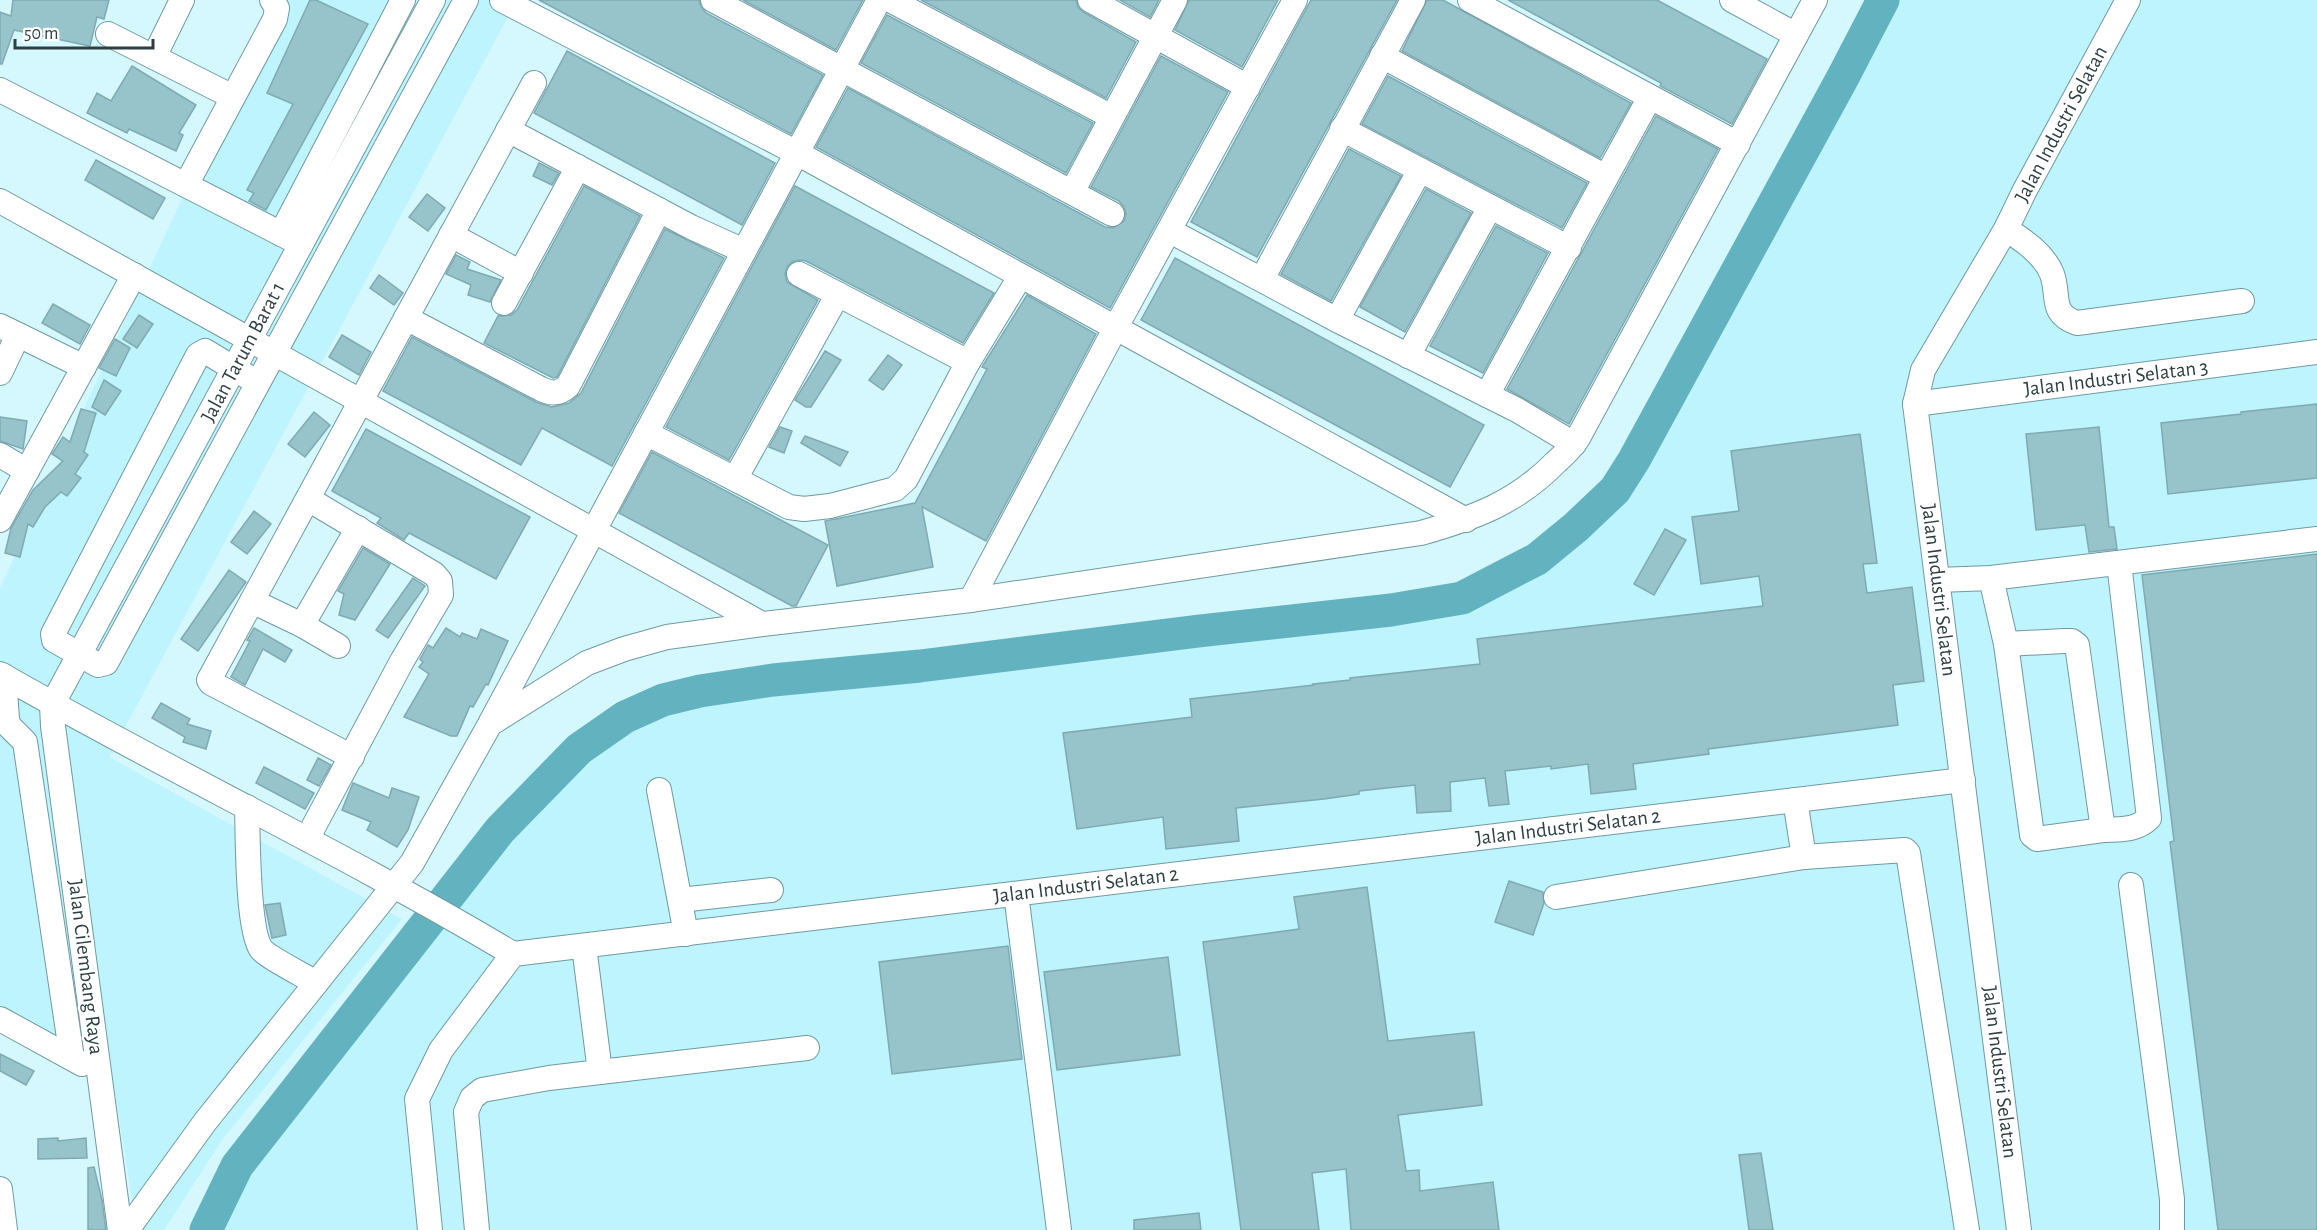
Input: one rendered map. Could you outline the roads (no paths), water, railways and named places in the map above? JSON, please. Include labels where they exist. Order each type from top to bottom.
[{"type":"street","points":[[154,57],[182,0]]},
{"type":"street","points":[[186,185],[231,96],[275,19],[277,8],[272,0]]},
{"type":"street","points":[[366,184],[330,165],[349,103],[403,0]]},
{"type":"street","points":[[258,383],[205,351],[198,355],[53,634],[54,640],[98,665],[106,663],[466,0]]},
{"type":"street","points":[[502,0],[797,153],[1466,520]]},
{"type":"street","points":[[713,0],[1112,214]]},
{"type":"street","points":[[127,1230],[205,1122],[316,983],[401,891],[412,863],[490,724],[879,0]]},
{"type":"street","points":[[890,0],[1112,117]]},
{"type":"street","points":[[1090,0],[1248,87]]},
{"type":"street","points":[[1072,192],[1175,0]]},
{"type":"street","points":[[971,600],[1116,327],[1295,0]]},
{"type":"street","points":[[1262,279],[1413,0]]},
{"type":"street","points":[[1470,0],[1738,144]]},
{"type":"street","points":[[1732,0],[1796,36]]},
{"type":"street","points":[[490,724],[587,663],[624,649],[667,637],[971,600],[1421,534],[1492,510],[1519,495],[1574,444],[1815,0]]},
{"type":"street","name":"Jalan Industri Selatan","points":[[2019,1230],[1915,404],[1923,370],[2006,229],[2128,0]]},
{"type":"street","points":[[424,3],[454,22]]},
{"type":"street","name":"Jalan Tarum Barat 1","points":[[52,705],[270,301],[307,209],[330,165],[372,112],[399,62],[424,3]]},
{"type":"street","points":[[108,34],[231,96]]},
{"type":"street","points":[[377,50],[425,75]]},
{"type":"street","points":[[1382,56],[1606,177]]},
{"type":"street","points":[[352,757],[209,681],[534,83]]},
{"type":"street","points":[[0,90],[186,185],[292,245],[320,270]]},
{"type":"street","points":[[1487,395],[1650,97]]},
{"type":"street","points":[[349,103],[398,125]]},
{"type":"street","points":[[1342,129],[1569,248]]},
{"type":"street","points":[[508,130],[659,210],[744,251]]},
{"type":"street","points":[[504,303],[578,167]]},
{"type":"street","points":[[1337,320],[1420,170]]},
{"type":"street","points":[[0,201],[762,624]]},
{"type":"street","points":[[1408,356],[1490,207]]},
{"type":"street","points":[[307,209],[342,228]]},
{"type":"street","points":[[406,318],[541,390],[549,393],[562,391],[568,386],[659,210]]},
{"type":"street","points":[[2006,229],[2028,243],[2052,273],[2057,309],[2064,319],[2077,323],[2242,302]]},
{"type":"street","points":[[1170,231],[1337,320],[1487,395],[1574,444]]},
{"type":"street","points":[[451,235],[521,273]]},
{"type":"street","points":[[799,274],[968,362]]},
{"type":"street","points":[[0,520],[134,275]]},
{"type":"street","points":[[646,433],[789,507],[804,509],[830,506],[895,489],[906,479],[968,362],[1020,277]]},
{"type":"street","points":[[735,479],[838,294]]},
{"type":"street","points":[[270,301],[296,315]]},
{"type":"street","points":[[0,373],[9,331],[84,367]]},
{"type":"street","name":"Jalan Industri Selatan 3","points":[[1915,404],[2317,352]]},
{"type":"street","points":[[200,432],[224,447]]},
{"type":"street","points":[[0,455],[27,471]]},
{"type":"street","points":[[173,481],[198,494]]},
{"type":"street","points":[[307,839],[402,661],[441,595],[440,581],[435,574],[308,499]]},
{"type":"street","points":[[118,508],[172,541]]},
{"type":"street","points":[[302,625],[358,528]]},
{"type":"street","points":[[1938,580],[1991,578],[2317,539]]},
{"type":"street","points":[[1991,578],[2006,644],[2032,835],[2037,838],[2103,830],[2134,829],[2149,818],[2119,563]]},
{"type":"street","points":[[121,578],[145,592]]},
{"type":"street","points":[[252,601],[302,625],[338,646]]},
{"type":"street","points":[[96,623],[121,636]]},
{"type":"street","points":[[2006,644],[2064,640],[2072,641],[2077,645],[2103,830]]},
{"type":"street","points":[[2,675],[52,705],[307,839],[513,954],[441,1050],[417,1099],[430,1230]]},
{"type":"street","points":[[2,675],[9,726],[24,742],[72,1058]]},
{"type":"street","name":"Jalan Cilembang Raya","points":[[52,705],[120,1230]]},
{"type":"street","name":"Jalan Industri Selatan 2","points":[[513,954],[1963,780]]},
{"type":"street","points":[[659,790],[686,934]]},
{"type":"street","points":[[1795,800],[1804,857]]},
{"type":"street","points":[[247,807],[251,906],[256,937],[262,951],[316,983]]},
{"type":"street","points":[[1556,897],[1804,857],[1905,850],[1910,856],[1967,1230]]},
{"type":"street","points":[[2131,885],[2172,1199],[2174,1226],[2172,1230]]},
{"type":"street","points":[[47,891],[75,887]]},
{"type":"street","points":[[680,900],[771,890]]},
{"type":"street","points":[[1016,894],[1059,1230]]},
{"type":"street","points":[[584,946],[600,1072]]},
{"type":"street","points":[[0,1019],[100,1075]]},
{"type":"street","points":[[477,1230],[465,1112],[472,1098],[482,1090],[549,1078],[807,1048]]},
{"type":"street","points":[[1,1199],[5,1230]]},
{"type":"waterway","points":[[206,1230],[237,1166],[500,830],[579,749],[625,717],[663,700],[700,691],[773,680],[920,666],[1199,631],[1391,610],[1462,598],[1537,559],[1576,527],[1615,490],[1634,460],[1883,0]]}]
